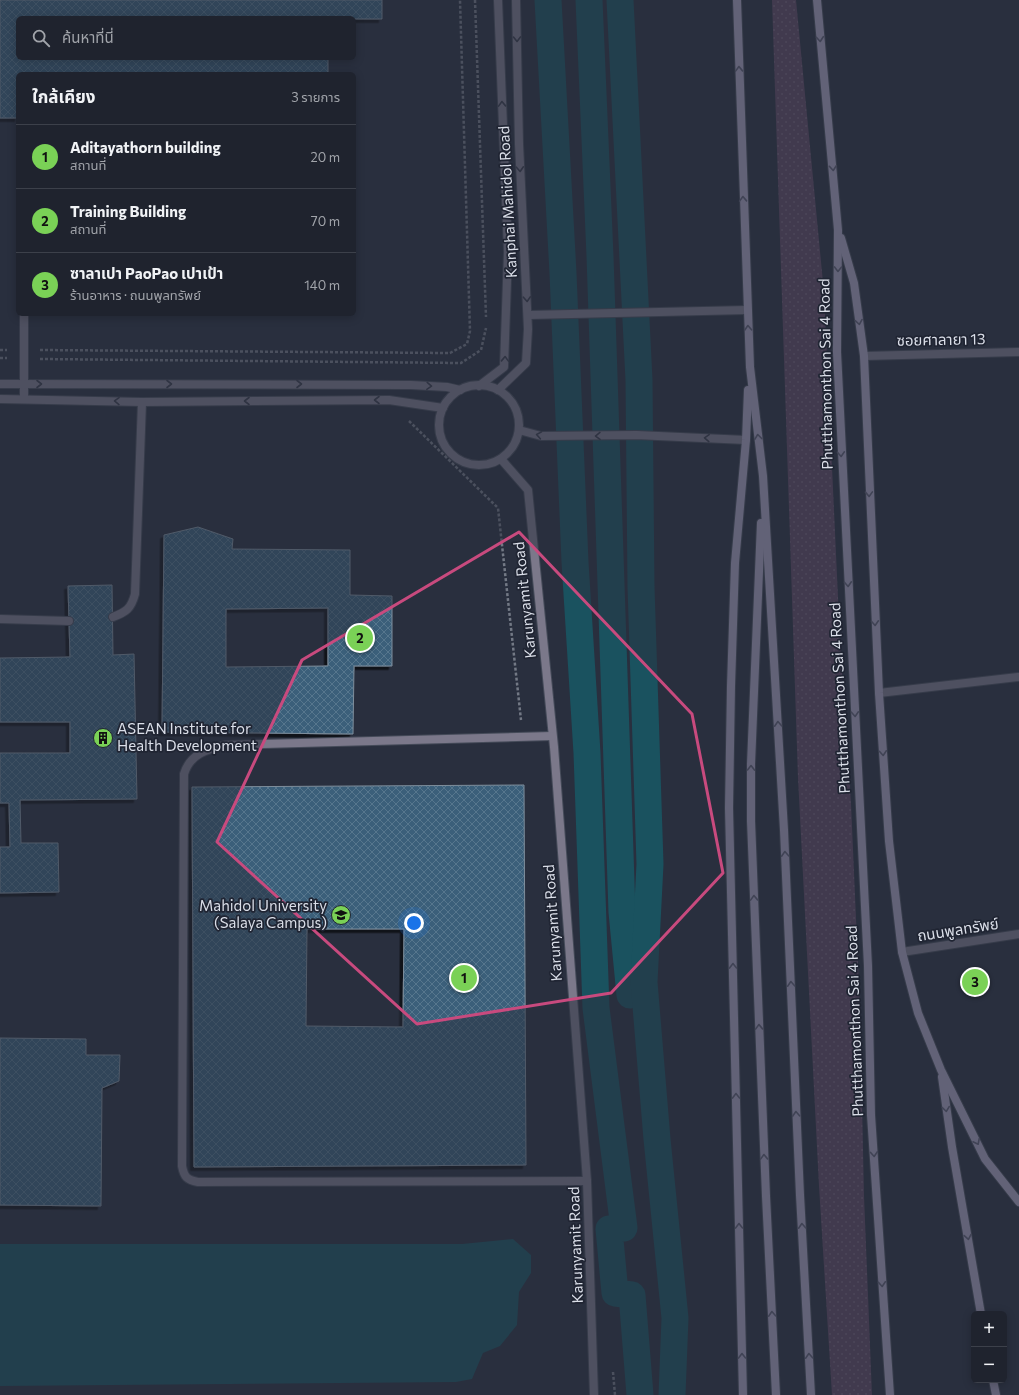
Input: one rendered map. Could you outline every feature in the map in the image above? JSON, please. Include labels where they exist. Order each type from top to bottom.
[{"type":"main road","points":[[737,0],[750,367],[763,476],[783,822],[811,1395]]},
{"type":"main road","name":"Phutthamonthon Sai 4 Road","points":[[817,0],[838,230],[837,352],[868,966],[871,1115],[890,1395]]},
{"type":"main road","points":[[838,230],[854,283],[864,356],[879,693],[889,841],[902,952],[918,1013],[941,1070],[985,1159],[1019,1202]]},
{"type":"main road","points":[[743,1395],[729,808],[735,563],[746,440],[750,367]]},
{"type":"main road","points":[[763,476],[751,764],[751,821],[766,1196],[776,1395]]},
{"type":"main road","points":[[941,1070],[952,1147],[980,1311]]},
{"type":"main road","points":[[994,1383],[996,1395]]},
{"type":"street","name":"Kanphai Mahidol Road","points":[[479,386],[504,366],[508,252],[498,0]]},
{"type":"street","name":"Kanphai Mahidol Road","points":[[498,390],[526,363],[528,329],[519,144],[516,0]]},
{"type":"street","points":[[528,315],[747,310]]},
{"type":"street","points":[[24,316],[24,399]]},
{"type":"street","name":"ซอยศาลายา 13","points":[[864,356],[1019,352]]},
{"type":"street","points":[[0,384],[411,385],[447,387],[460,390]]},
{"type":"street","points":[[472,386],[498,390],[509,399],[517,410],[519,430],[511,450],[501,459],[489,464],[476,465],[463,462],[452,455],[444,445],[440,433],[440,420],[443,408],[450,398],[460,390],[472,386]]},
{"type":"street","points":[[0,399],[142,402],[389,400],[443,408]]},
{"type":"street","points":[[113,617],[127,611],[132,606],[135,594],[142,402]]},
{"type":"street","points":[[519,430],[541,436],[559,437],[636,435],[746,440]]},
{"type":"street","name":"Karunyamit Road","points":[[501,459],[528,490],[552,736],[587,1181],[594,1395]]},
{"type":"street","points":[[0,619],[69,621]]},
{"type":"street","points":[[879,693],[1018,677]]},
{"type":"street","points":[[552,736],[226,745],[209,749],[195,756],[187,764],[184,774],[182,1166],[185,1177],[189,1180],[198,1182],[587,1181]]},
{"type":"street","name":"ถนนพูลทรัพย์","points":[[902,952],[1019,934]]},
{"type":"path","points":[[0,358],[24,354],[450,353],[467,344],[470,331],[460,0]]},
{"type":"path","points":[[475,0],[486,319]]},
{"type":"path","points":[[0,350],[24,354],[461,363],[481,350],[487,326]]},
{"type":"highlighted area","points":[[519,532],[692,714],[723,873],[611,993],[417,1024],[217,842],[302,660]]},
{"type":"shaded area","points":[[772,0],[796,0],[824,293],[840,641],[851,804],[860,1010],[864,1196],[872,1395],[832,1395],[819,1186],[798,778]]},
{"type":"water","points":[[513,1239],[531,1255],[531,1273],[519,1292],[517,1325],[500,1346],[483,1353],[472,1379],[456,1382],[0,1386],[0,1244],[462,1244]]},
{"type":"building","points":[[0,0],[382,0],[382,19],[356,19],[356,16],[16,16],[16,60],[328,60],[328,72],[16,72],[16,118],[0,118]]},
{"type":"building","points":[[198,527],[233,539],[232,549],[350,550],[350,595],[392,596],[392,666],[354,666],[353,734],[162,732],[164,535]],"holes":[[[328,608],[328,666],[226,667],[226,609]]]},
{"type":"building","name":"ASEAN Institute for Health Development","points":[[112,585],[113,655],[134,654],[137,799],[20,800],[21,843],[58,843],[59,892],[0,893],[0,847],[10,847],[9,803],[0,803],[0,753],[70,753],[70,722],[0,722],[0,658],[70,657],[68,586]]},
{"type":"building","points":[[524,785],[526,1165],[194,1167],[192,787]],"holes":[[[307,929],[404,929],[403,1027],[306,1026]]]},
{"type":"building","points":[[0,1038],[86,1039],[86,1055],[120,1055],[119,1081],[102,1088],[101,1206],[0,1205]]},
{"type":"waterway","points":[[548,0],[563,273],[575,562],[587,753],[596,1008],[624,1228],[609,1229],[615,1293],[632,1295],[640,1395]]},
{"type":"waterway","points":[[589,0],[600,256],[622,912],[630,995]]},
{"type":"waterway","points":[[620,0],[639,380],[641,587],[650,864],[644,982],[657,1139],[675,1318],[672,1395]]},
{"type":"place","name":"Training Building","points":[[360,638]]},
{"type":"place","name":"ASEAN Institute for Health Development","points":[[103,738]]},
{"type":"place","name":"Mahidol University (Salaya Campus)","points":[[341,915]]},
{"type":"place","name":"Aditayathorn building","points":[[464,978]]},
{"type":"place","name":"ซาลาเปา PaoPao เปาเป้า","points":[[975,982]]}]
